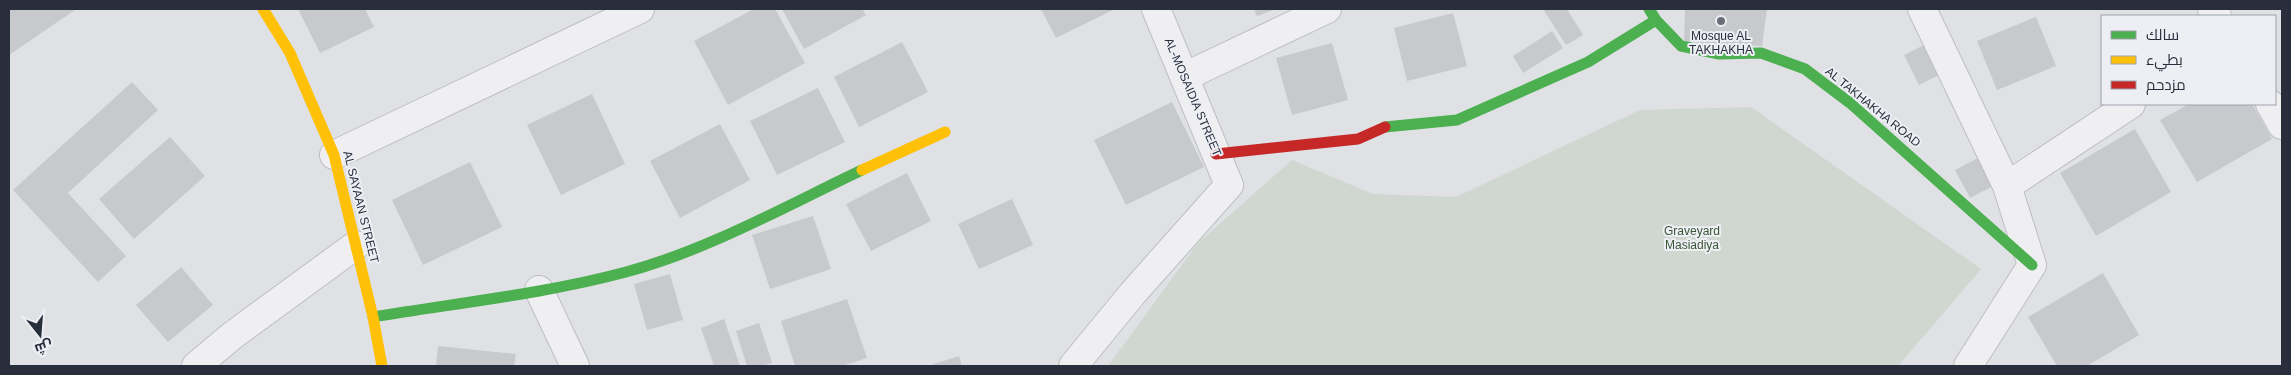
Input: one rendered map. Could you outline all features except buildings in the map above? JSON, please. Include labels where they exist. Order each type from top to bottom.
[{"type":"street","name":"AL SAYAAN STREET","points":[[263,9],[290,53],[334,154],[373,316],[382,366]]},
{"type":"street","points":[[334,154],[640,9]]},
{"type":"street","name":"AL-MOSAIDIA STREET","points":[[1073,366],[1133,294],[1229,185],[1156,9]]},
{"type":"street","points":[[1184,77],[1327,9]]},
{"type":"street","name":"AL TAKHAKHA ROAD","points":[[1649,9],[1656,20],[1681,46],[1719,54],[1761,53],[1805,69],[1850,103],[1903,148],[2032,265]]},
{"type":"street","points":[[1922,9],[2007,186],[2032,265],[1968,366]]},
{"type":"street","points":[[1216,154],[1324,141],[1358,139],[1389,125],[1457,120],[1588,62],[1656,20]]},
{"type":"street","points":[[2007,186],[2129,105]]},
{"type":"street","points":[[2271,105],[2282,125]]},
{"type":"street","points":[[373,316],[539,290],[626,272],[687,252],[945,132]]},
{"type":"street","points":[[196,366],[233,335],[356,245]]},
{"type":"street","points":[[539,290],[575,366]]},
{"type":"green space","name":"Graveyard Masiadiya","points":[[1751,107],[1981,269],[1898,366],[1108,366],[1198,243],[1292,160],[1373,194],[1456,197],[1640,110]]},
{"type":"traffic: fast","points":[[1649,9],[1656,20],[1681,46],[1719,54],[1761,53],[1805,69],[1850,103],[2032,265]]},
{"type":"traffic: fast","points":[[1385,127],[1457,120],[1588,62],[1656,20]]},
{"type":"traffic: fast","points":[[373,317],[564,286],[595,280],[657,263],[717,240],[862,170]]},
{"type":"traffic: slow","points":[[263,9],[290,53],[334,155],[373,317],[382,366]]},
{"type":"traffic: slow","points":[[862,170],[945,132]]},
{"type":"traffic: jam","points":[[1216,154],[1358,139],[1385,127]]},
{"type":"place","name":"Mosque AL TAKHAKHA","points":[[1721,21]]}]
